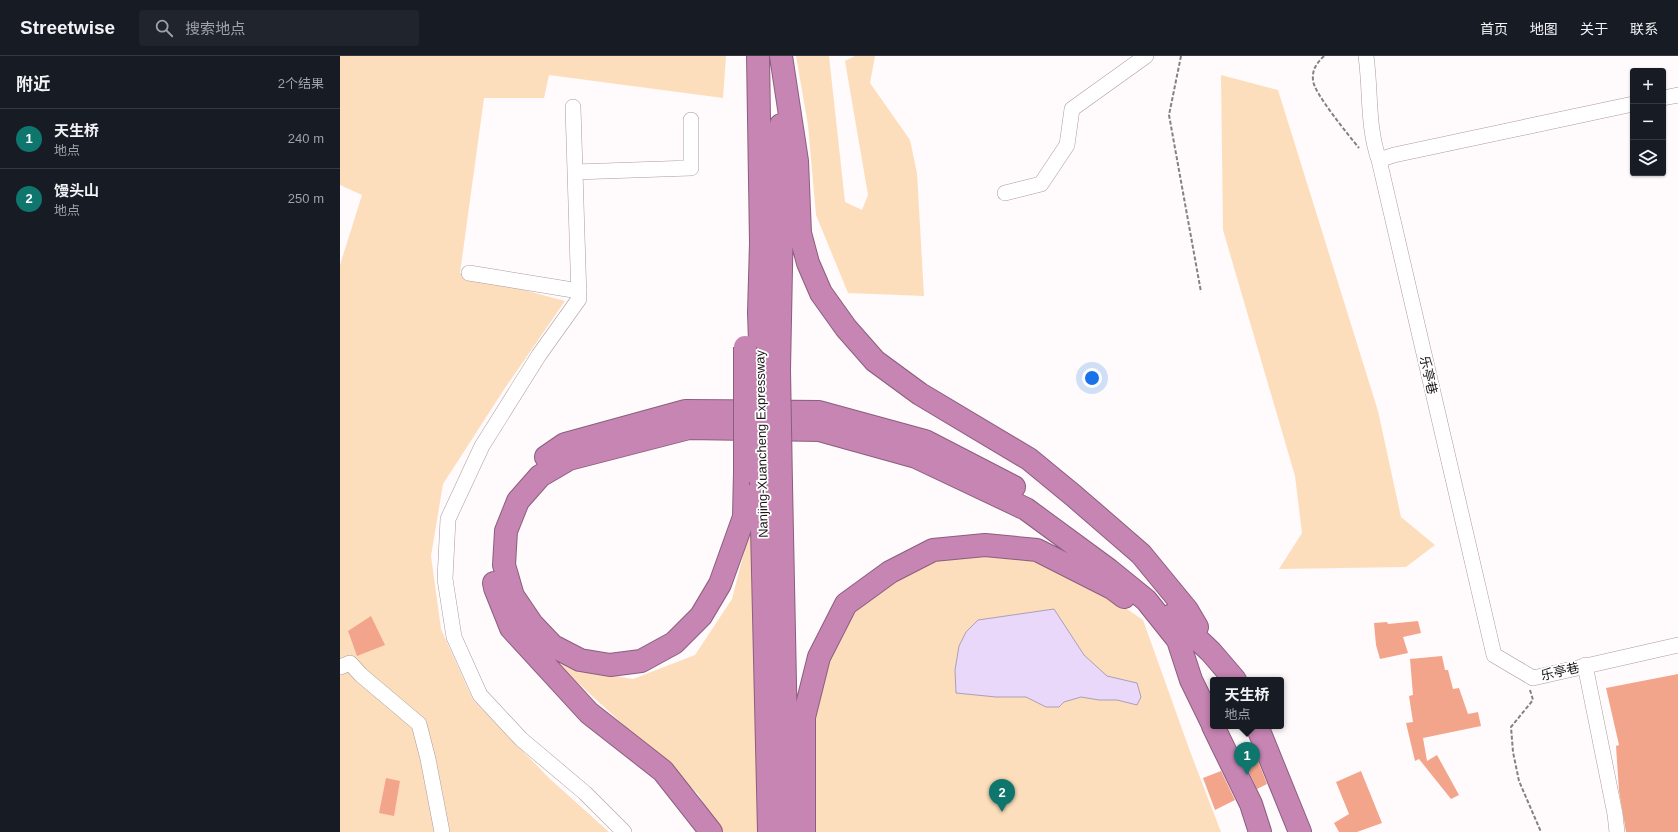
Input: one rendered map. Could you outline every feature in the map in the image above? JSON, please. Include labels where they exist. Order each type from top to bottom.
[{"type":"highway","name":"Nanjing-Xuancheng Expressway","points":[[758,56],[761,244],[759,313],[770,370]]},
{"type":"highway","name":"Nanjing-Xuancheng Expressway","points":[[769,832],[762,481],[782,218],[780,156],[781,56]]},
{"type":"highway","points":[[781,56],[797,160],[800,233],[808,263],[821,293],[846,328],[875,361],[920,394],[1029,459],[1141,554],[1186,610],[1212,652],[1233,677]]},
{"type":"highway","points":[[759,124],[745,347],[762,481],[744,517],[720,584],[702,616],[674,643],[641,661],[610,666],[580,660],[553,646],[532,624],[513,596],[504,565],[506,531],[513,513],[518,501],[540,476],[569,459],[689,428],[819,430],[916,457],[1026,509],[1109,570],[1146,600],[1178,640],[1191,680],[1210,720]]},
{"type":"highway","points":[[711,832],[663,771],[589,713],[511,628],[494,588],[492,545],[504,504],[530,469],[565,444],[685,411],[819,412],[926,441],[1030,496],[1110,552],[1181,624],[1212,652]]},
{"type":"highway","name":"Nanjing-Xuancheng Expressway","points":[[762,481],[788,832]]},
{"type":"highway","points":[[804,832],[804,717],[819,657],[846,604],[890,572],[933,550],[985,545],[1037,550],[1112,588],[1178,640]]},
{"type":"highway","points":[[1214,729],[1251,804],[1260,832]]},
{"type":"highway","points":[[1258,729],[1300,832]]},
{"type":"street","points":[[1005,193],[1041,184],[1067,145],[1072,109],[1146,56]]},
{"type":"street","name":"乐亭巷","points":[[1366,56],[1369,75],[1368,93],[1373,145],[1378,160],[1494,655],[1533,678],[1678,645]]},
{"type":"street","points":[[1666,97],[1678,94]]},
{"type":"street","points":[[1378,160],[1394,155],[1630,105]]},
{"type":"street","points":[[573,107],[579,298],[539,355],[482,446],[448,519],[445,579],[454,637],[480,695],[521,739],[585,793],[624,832]]},
{"type":"street","points":[[575,172],[691,168],[691,120]]},
{"type":"street","points":[[469,273],[579,291]]},
{"type":"street","points":[[340,667],[350,663],[373,685],[419,724],[428,759],[442,832]]},
{"type":"street","points":[[1585,665],[1615,814],[1617,832]]},
{"type":"path","points":[[1181,56],[1169,115],[1201,292]]},
{"type":"path","points":[[1324,56],[1314,65],[1312,81],[1330,111],[1359,148]]},
{"type":"path","points":[[1533,678],[1529,689],[1533,700],[1511,727],[1513,752],[1519,781],[1540,832]]},
{"type":"shaded area","points":[[340,56],[726,56],[723,98],[549,75],[544,98],[484,98],[460,273],[565,301],[505,388],[443,484],[431,556],[441,629],[473,700],[550,779],[609,832],[340,832],[340,265],[362,195],[340,185]]},
{"type":"shaded area","points":[[796,56],[829,56],[845,202],[862,210],[868,195],[845,61],[855,56],[875,56],[870,83],[910,140],[917,173],[924,296],[848,293],[816,215],[808,125]]},
{"type":"shaded area","points":[[1221,75],[1278,90],[1378,411],[1401,517],[1435,545],[1406,567],[1279,569],[1302,533],[1295,476],[1223,230]]},
{"type":"shaded area","points":[[751,525],[761,832],[720,832],[698,794],[535,643],[568,668],[633,679],[695,655],[732,599]]},
{"type":"shaded area","points":[[987,552],[1045,562],[1095,587],[1143,620],[1191,754],[1221,832],[815,832],[814,769],[816,713],[827,664],[838,631],[867,600],[898,576],[942,558]]},
{"type":"shaded area","points":[[1054,609],[1084,655],[1107,676],[1137,683],[1141,697],[1137,705],[1117,700],[1099,700],[1081,697],[1064,702],[1059,707],[1046,707],[1026,697],[996,697],[956,693],[955,670],[959,646],[966,632],[978,620]]},
{"type":"building","points":[[371,616],[385,645],[357,656],[348,631]]},
{"type":"building","points":[[1418,621],[1421,633],[1403,637],[1408,653],[1380,659],[1376,645],[1374,623],[1387,622],[1388,624]]},
{"type":"building","points":[[1442,656],[1445,670],[1448,670],[1453,689],[1459,688],[1468,714],[1478,712],[1481,726],[1423,738],[1427,761],[1437,755],[1459,795],[1451,799],[1419,759],[1415,761],[1406,723],[1413,722],[1409,696],[1413,695],[1410,659]]},
{"type":"building","points":[[1678,674],[1678,832],[1626,832],[1619,791],[1616,746],[1619,745],[1606,688]]},
{"type":"building","points":[[1256,756],[1267,784],[1257,789],[1244,761]]},
{"type":"building","points":[[1221,771],[1235,800],[1215,810],[1203,778]]},
{"type":"building","points":[[1361,771],[1382,823],[1357,832],[1339,832],[1334,823],[1349,814],[1336,782]]},
{"type":"building","points":[[386,778],[400,781],[394,816],[379,813]]},
{"type":"place","name":"天生桥","points":[[1247,775]]},
{"type":"place","name":"馒头山","points":[[1002,812]]}]
